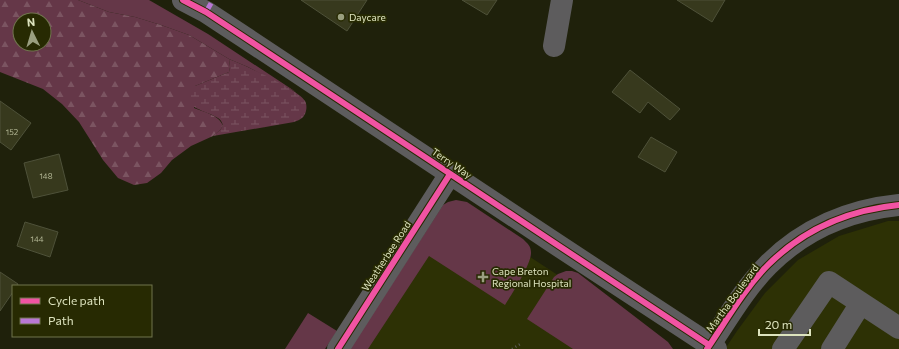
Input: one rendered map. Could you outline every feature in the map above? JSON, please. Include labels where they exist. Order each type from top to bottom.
[{"type":"street","name":"Terry Way","points":[[183,0],[212,16],[711,348]]},
{"type":"street","points":[[554,46],[562,0]]},
{"type":"street","name":"Weatherbee Road","points":[[338,349],[450,174]]},
{"type":"street","name":"Martha Boulevard","points":[[711,348],[752,284],[785,250],[824,224],[867,210],[899,205]]},
{"type":"street","points":[[783,349],[829,282],[899,328]]},
{"type":"street","points":[[832,349],[861,303]]},
{"type":"path","points":[[512,349],[522,343]]},
{"type":"shaded area","name":"Cape Breton Regional Hospital","points":[[452,206],[671,349],[357,349]]},
{"type":"shaded area","points":[[888,221],[899,221],[899,349],[725,349],[765,293],[798,260],[839,236]]},
{"type":"green space","points":[[0,0],[78,0],[109,12],[135,17],[189,35],[229,59],[229,72],[195,86],[194,108],[211,114],[221,122],[223,126],[213,136],[191,146],[172,160],[161,173],[147,183],[134,185],[118,178],[103,160],[79,122],[62,104],[43,89],[0,72]]},
{"type":"green space","points":[[78,0],[149,0],[208,34],[296,92],[248,67],[229,59],[189,35],[135,17],[109,12]]},
{"type":"green space","points":[[229,59],[246,66],[292,90],[305,101],[305,115],[294,122],[213,136],[223,126],[221,121],[213,115],[200,110],[189,103],[189,93],[195,86],[229,72]]},
{"type":"green space","points":[[456,200],[467,202],[523,239],[530,246],[531,252],[528,263],[505,305],[429,256],[368,349],[350,349],[443,205]]},
{"type":"green space","points":[[566,271],[578,273],[668,342],[673,349],[573,349],[527,319],[554,277]]},
{"type":"green space","points":[[308,313],[337,331],[325,349],[285,349]]},
{"type":"building","name":"Daycare","points":[[301,0],[367,0],[347,31]]},
{"type":"building","points":[[462,0],[497,0],[487,15]]},
{"type":"building","points":[[677,0],[725,0],[712,22]]},
{"type":"building","points":[[630,70],[680,109],[670,120],[648,102],[640,113],[612,92]]},
{"type":"building","points":[[0,101],[31,123],[11,150],[0,142]]},
{"type":"building","points":[[651,137],[677,152],[665,172],[638,157]]},
{"type":"building","points":[[59,154],[68,190],[33,198],[24,163]]},
{"type":"building","points":[[25,222],[58,232],[50,257],[17,246]]},
{"type":"building","points":[[0,272],[18,284],[12,285],[12,293],[0,311]]},
{"type":"marked path","points":[[206,12],[213,0]]},
{"type":"cycle path","points":[[183,0],[206,12],[709,345]]},
{"type":"cycle path","points":[[338,349],[450,174]]},
{"type":"cycle path","points":[[707,349],[751,284],[759,274],[782,252],[797,241],[828,223],[862,211],[899,205]]},
{"type":"place","name":"Daycare","points":[[341,17]]},
{"type":"place","name":"Cape Breton Regional Hospital","points":[[483,277]]}]
